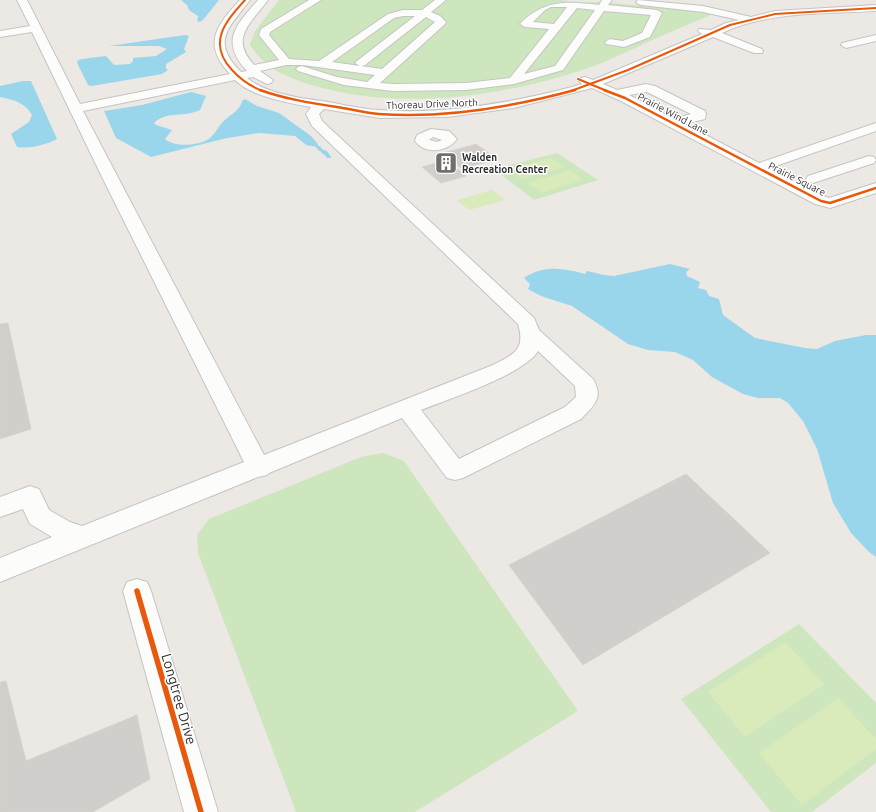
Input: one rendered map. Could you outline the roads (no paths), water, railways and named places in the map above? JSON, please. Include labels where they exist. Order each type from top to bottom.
[{"type":"street","points":[[22,0],[73,104],[259,468]]},
{"type":"street","name":"Thoreau Drive North","points":[[245,0],[226,24],[219,42],[219,50],[222,58],[246,84],[292,100],[380,114],[484,101],[516,95],[578,79],[715,21],[734,15],[764,9],[876,2]]},
{"type":"street","points":[[252,69],[240,56],[237,41],[243,24],[263,0]]},
{"type":"street","points":[[286,62],[264,35],[265,31],[316,0]]},
{"type":"street","points":[[361,63],[441,0]]},
{"type":"street","points":[[620,0],[703,9],[748,19]]},
{"type":"street","points":[[556,27],[525,24],[543,5],[554,3],[574,5],[604,3],[629,10],[657,13],[646,35],[624,44],[610,42]]},
{"type":"street","points":[[302,69],[318,76],[346,83],[424,89],[472,86],[514,80],[549,72],[559,68],[604,3]]},
{"type":"street","points":[[856,4],[865,8],[876,17]]},
{"type":"street","points":[[514,80],[574,5]]},
{"type":"street","name":"Thoreau Drive North","points":[[252,69],[264,78],[304,93],[411,109],[460,112],[492,109],[527,102],[592,85],[711,33],[748,19],[775,14],[876,8]]},
{"type":"street","points":[[604,53],[629,10]]},
{"type":"street","points":[[326,61],[391,16],[398,13],[422,14],[437,17],[441,22],[370,86]]},
{"type":"street","points":[[0,24],[33,24]]},
{"type":"street","points":[[0,34],[33,24]]},
{"type":"street","points":[[696,29],[711,33],[758,51]]},
{"type":"street","points":[[846,45],[876,38]]},
{"type":"street","points":[[73,104],[286,62],[326,61],[361,63],[388,70]]},
{"type":"street","points":[[326,61],[388,70]]},
{"type":"street","name":"Prairie Wind Lane","points":[[578,79],[617,94],[757,168]]},
{"type":"street","points":[[617,94],[646,88],[651,89],[700,114],[700,116],[673,123]]},
{"type":"street","points":[[0,570],[259,468],[500,370],[521,359],[530,349],[531,333],[527,322],[314,120],[312,114],[320,105]]},
{"type":"street","points":[[411,109],[409,125],[422,138]]},
{"type":"street","name":"Prairie Square","points":[[757,168],[876,127]]},
{"type":"street","points":[[830,142],[872,162]]},
{"type":"street","points":[[813,179],[872,162]]},
{"type":"street","name":"Prairie Square","points":[[757,168],[812,198],[830,203],[876,188]]},
{"type":"street","points":[[407,408],[455,471],[573,413],[587,399],[585,384],[531,333]]},
{"type":"street","points":[[0,507],[30,496],[39,517],[62,530],[84,537]]},
{"type":"street","name":"Longtree Drive","points":[[137,592],[201,812]]},
{"type":"water","points":[[181,0],[219,0],[200,22],[197,21],[198,16],[189,10],[187,5]]},
{"type":"water","points":[[185,35],[189,36],[184,49],[186,52],[166,64],[166,68],[168,70],[162,74],[92,86],[88,85],[78,65],[77,61],[82,59],[106,56],[114,65],[130,64],[133,61],[133,58],[156,56],[167,49],[159,46],[109,46]]},
{"type":"water","points":[[23,81],[31,81],[57,139],[37,146],[17,147],[11,134],[29,122],[32,115],[22,104],[0,97],[0,86]]},
{"type":"water","points":[[191,92],[206,96],[200,110],[188,114],[170,115],[159,119],[154,123],[172,130],[165,139],[169,142],[185,145],[197,144],[207,140],[224,121],[238,109],[242,101],[245,99],[257,106],[279,113],[311,136],[318,144],[318,147],[306,145],[295,136],[259,133],[227,138],[151,157],[116,138],[104,111],[142,105]]},
{"type":"water","points":[[670,264],[690,269],[686,272],[687,276],[700,282],[698,288],[706,290],[709,296],[719,299],[723,315],[755,338],[817,349],[835,341],[866,335],[876,335],[876,557],[869,552],[851,533],[833,503],[817,449],[803,421],[788,403],[780,398],[758,398],[743,394],[712,377],[693,360],[675,352],[648,350],[628,344],[572,306],[541,296],[528,289],[530,284],[524,278],[546,269],[569,270],[585,274],[587,271],[614,276]]},
{"type":"waterway","points":[[318,147],[329,157]]},
{"type":"place","name":"Walden Recreation Center","points":[[446,163]]}]
